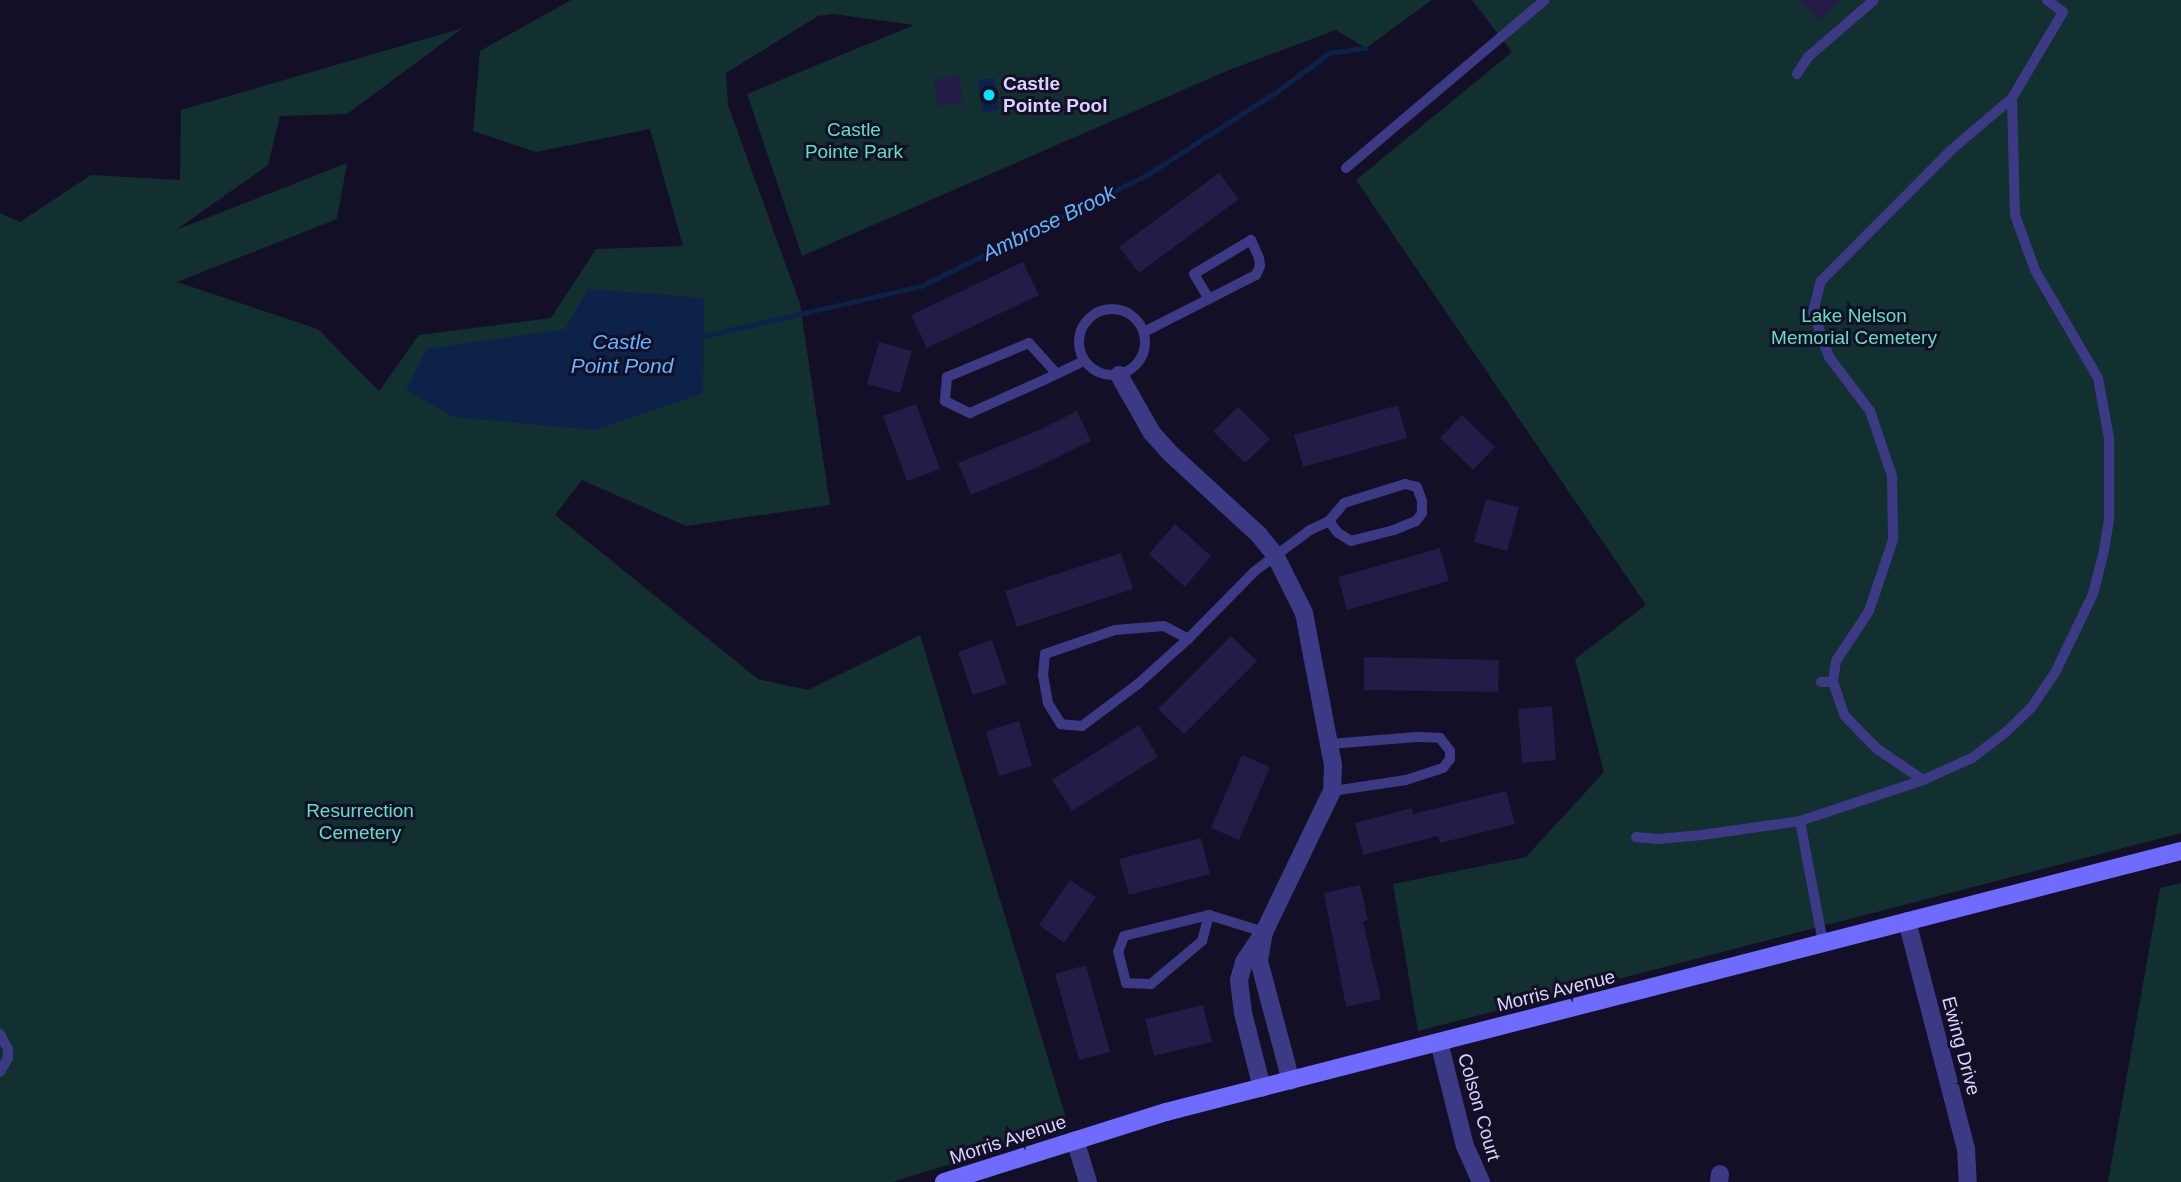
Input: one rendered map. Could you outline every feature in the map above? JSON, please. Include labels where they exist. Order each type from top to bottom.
[{"type":"street","points":[[1119,376],[1152,433],[1164,447],[1259,535],[1275,555],[1304,612],[1333,765],[1332,791],[1264,932],[1244,961],[1239,980],[1243,1013],[1262,1088]]},
{"type":"street","name":"Morris Avenue","points":[[944,1182],[1075,1140],[1291,1080],[2181,851]]},
{"type":"street","name":"Ewing Drive","points":[[1907,921],[1966,1149],[1968,1182]]},
{"type":"street","points":[[1264,932],[1259,961],[1291,1080]]},
{"type":"street","name":"Colson Court","points":[[1439,1042],[1465,1146],[1481,1182]]},
{"type":"street","points":[[1075,1140],[1088,1182]]},
{"type":"lane","points":[[1346,168],[1545,0]]},
{"type":"lane","points":[[1797,75],[1808,57],[1874,0]]},
{"type":"lane","points":[[1923,780],[1876,748],[1845,716],[1827,682],[1836,662],[1869,611],[1893,540],[1892,476],[1870,411],[1829,358],[1814,312],[1821,281],[1950,151],[2011,98],[2063,12],[2048,0]]},
{"type":"lane","points":[[1636,837],[1658,839],[1702,835],[1800,821],[1923,780],[1972,758],[2031,708],[2055,673],[2093,594],[2109,519],[2109,438],[2098,378],[2035,270],[2015,215],[2011,98]]},
{"type":"lane","points":[[1144,332],[1209,299],[1256,275],[1259,258],[1251,240],[1194,274],[1209,299]]},
{"type":"lane","points":[[1120,310],[1139,321],[1144,332],[1144,354],[1130,371],[1119,376],[1099,374],[1084,361],[1080,351],[1082,328],[1097,312],[1120,310]]},
{"type":"lane","points":[[1057,374],[1029,343],[947,377],[945,401],[970,413],[1057,374],[1084,361]]},
{"type":"lane","points":[[1188,639],[1164,626],[1115,630],[1045,654],[1043,676],[1048,702],[1060,724],[1082,726],[1138,684],[1188,639],[1255,571],[1329,521],[1344,503],[1405,484],[1417,487],[1422,501],[1422,513],[1416,521],[1350,541],[1338,533],[1329,521]]},
{"type":"lane","points":[[1329,744],[1417,737],[1440,738],[1450,751],[1450,759],[1443,768],[1406,780],[1332,791]]},
{"type":"lane","points":[[1800,821],[1823,943]]},
{"type":"lane","points":[[1209,915],[1202,941],[1151,984],[1125,982],[1118,952],[1124,936],[1209,915],[1264,932]]},
{"type":"lane","points":[[0,1034],[8,1049],[8,1058],[0,1072]]},
{"type":"green space","name":"Resurrection Cemetery","points":[[571,0],[1432,0],[1366,48],[1336,30],[1229,70],[802,256],[747,94],[914,25],[833,14],[818,16],[726,73],[728,105],[800,304],[830,505],[686,526],[582,480],[555,515],[758,679],[808,690],[920,635],[1069,1128],[892,1182],[0,1182],[0,213],[20,222],[91,175],[180,180],[181,110],[463,28],[347,114],[280,116],[268,165],[176,230],[347,163],[337,219],[177,282],[318,329],[379,391],[419,335],[551,318],[596,249],[683,246],[650,129],[536,152],[473,131],[480,51]]},
{"type":"green space","name":"Lake Nelson Memorial Cemetery","points":[[1472,0],[2181,0],[2181,833],[1418,1031],[1393,884],[1526,857],[1604,772],[1575,659],[1646,605],[1356,180],[1512,52]]},
{"type":"green space","points":[[2181,883],[2181,1182],[2108,1182],[2160,888]]},
{"type":"water","name":"Castle Pointe Pool","points":[[994,78],[999,110],[983,113],[978,80]]},
{"type":"water","name":"Castle Point Pond","points":[[588,289],[704,298],[703,393],[595,430],[454,417],[406,390],[427,349],[565,329]]},
{"type":"building","points":[[1799,0],[1842,0],[1818,21]]},
{"type":"building","points":[[959,76],[963,102],[938,106],[934,80]]},
{"type":"building","points":[[1219,173],[1239,199],[1139,273],[1119,247]]},
{"type":"building","points":[[1023,262],[1039,295],[927,348],[911,315]]},
{"type":"building","points":[[879,342],[912,351],[900,393],[867,384]]},
{"type":"building","points":[[916,404],[940,469],[907,481],[883,416]]},
{"type":"building","points":[[1398,405],[1407,438],[1303,467],[1294,435]]},
{"type":"building","points":[[1238,407],[1270,439],[1245,463],[1213,431]]},
{"type":"building","points":[[1077,411],[1091,441],[971,495],[958,463],[1037,431]]},
{"type":"building","points":[[1462,415],[1495,447],[1473,470],[1440,438]]},
{"type":"building","points":[[1486,499],[1519,507],[1507,551],[1474,542]]},
{"type":"building","points":[[1175,524],[1211,556],[1185,587],[1149,554]]},
{"type":"building","points":[[1440,548],[1449,581],[1347,610],[1338,577]]},
{"type":"building","points":[[1121,553],[1133,589],[1017,627],[1005,591]]},
{"type":"building","points":[[1231,636],[1257,661],[1184,734],[1158,709]]},
{"type":"building","points":[[992,640],[1007,684],[973,695],[958,652]]},
{"type":"building","points":[[1364,657],[1499,660],[1498,692],[1364,690]]},
{"type":"building","points":[[1552,706],[1556,760],[1522,763],[1518,709]]},
{"type":"building","points":[[1019,721],[1032,766],[999,776],[986,731]]},
{"type":"building","points":[[1139,725],[1158,757],[1072,811],[1052,780]]},
{"type":"building","points":[[1242,755],[1270,767],[1239,840],[1211,828]]},
{"type":"building","points":[[1506,791],[1515,824],[1440,843],[1438,836],[1363,855],[1355,823],[1412,808],[1413,814]]},
{"type":"building","points":[[1201,838],[1210,874],[1129,895],[1119,859]]},
{"type":"building","points":[[1070,880],[1096,897],[1064,943],[1039,925]]},
{"type":"building","points":[[1360,885],[1368,920],[1363,922],[1381,999],[1346,1007],[1324,893]]},
{"type":"building","points":[[1086,965],[1110,1052],[1079,1060],[1055,974]]},
{"type":"building","points":[[1203,1005],[1212,1042],[1154,1056],[1145,1019]]},
{"type":"waterway","name":"Ambrose Brook","points":[[704,336],[921,286],[1145,176],[1279,90],[1329,53],[1366,48]]},
{"type":"place","name":"Castle Pointe Pool","points":[[989,95]]},
{"type":"park label","name":"Castle Pointe Park","points":[[854,141]]}]
